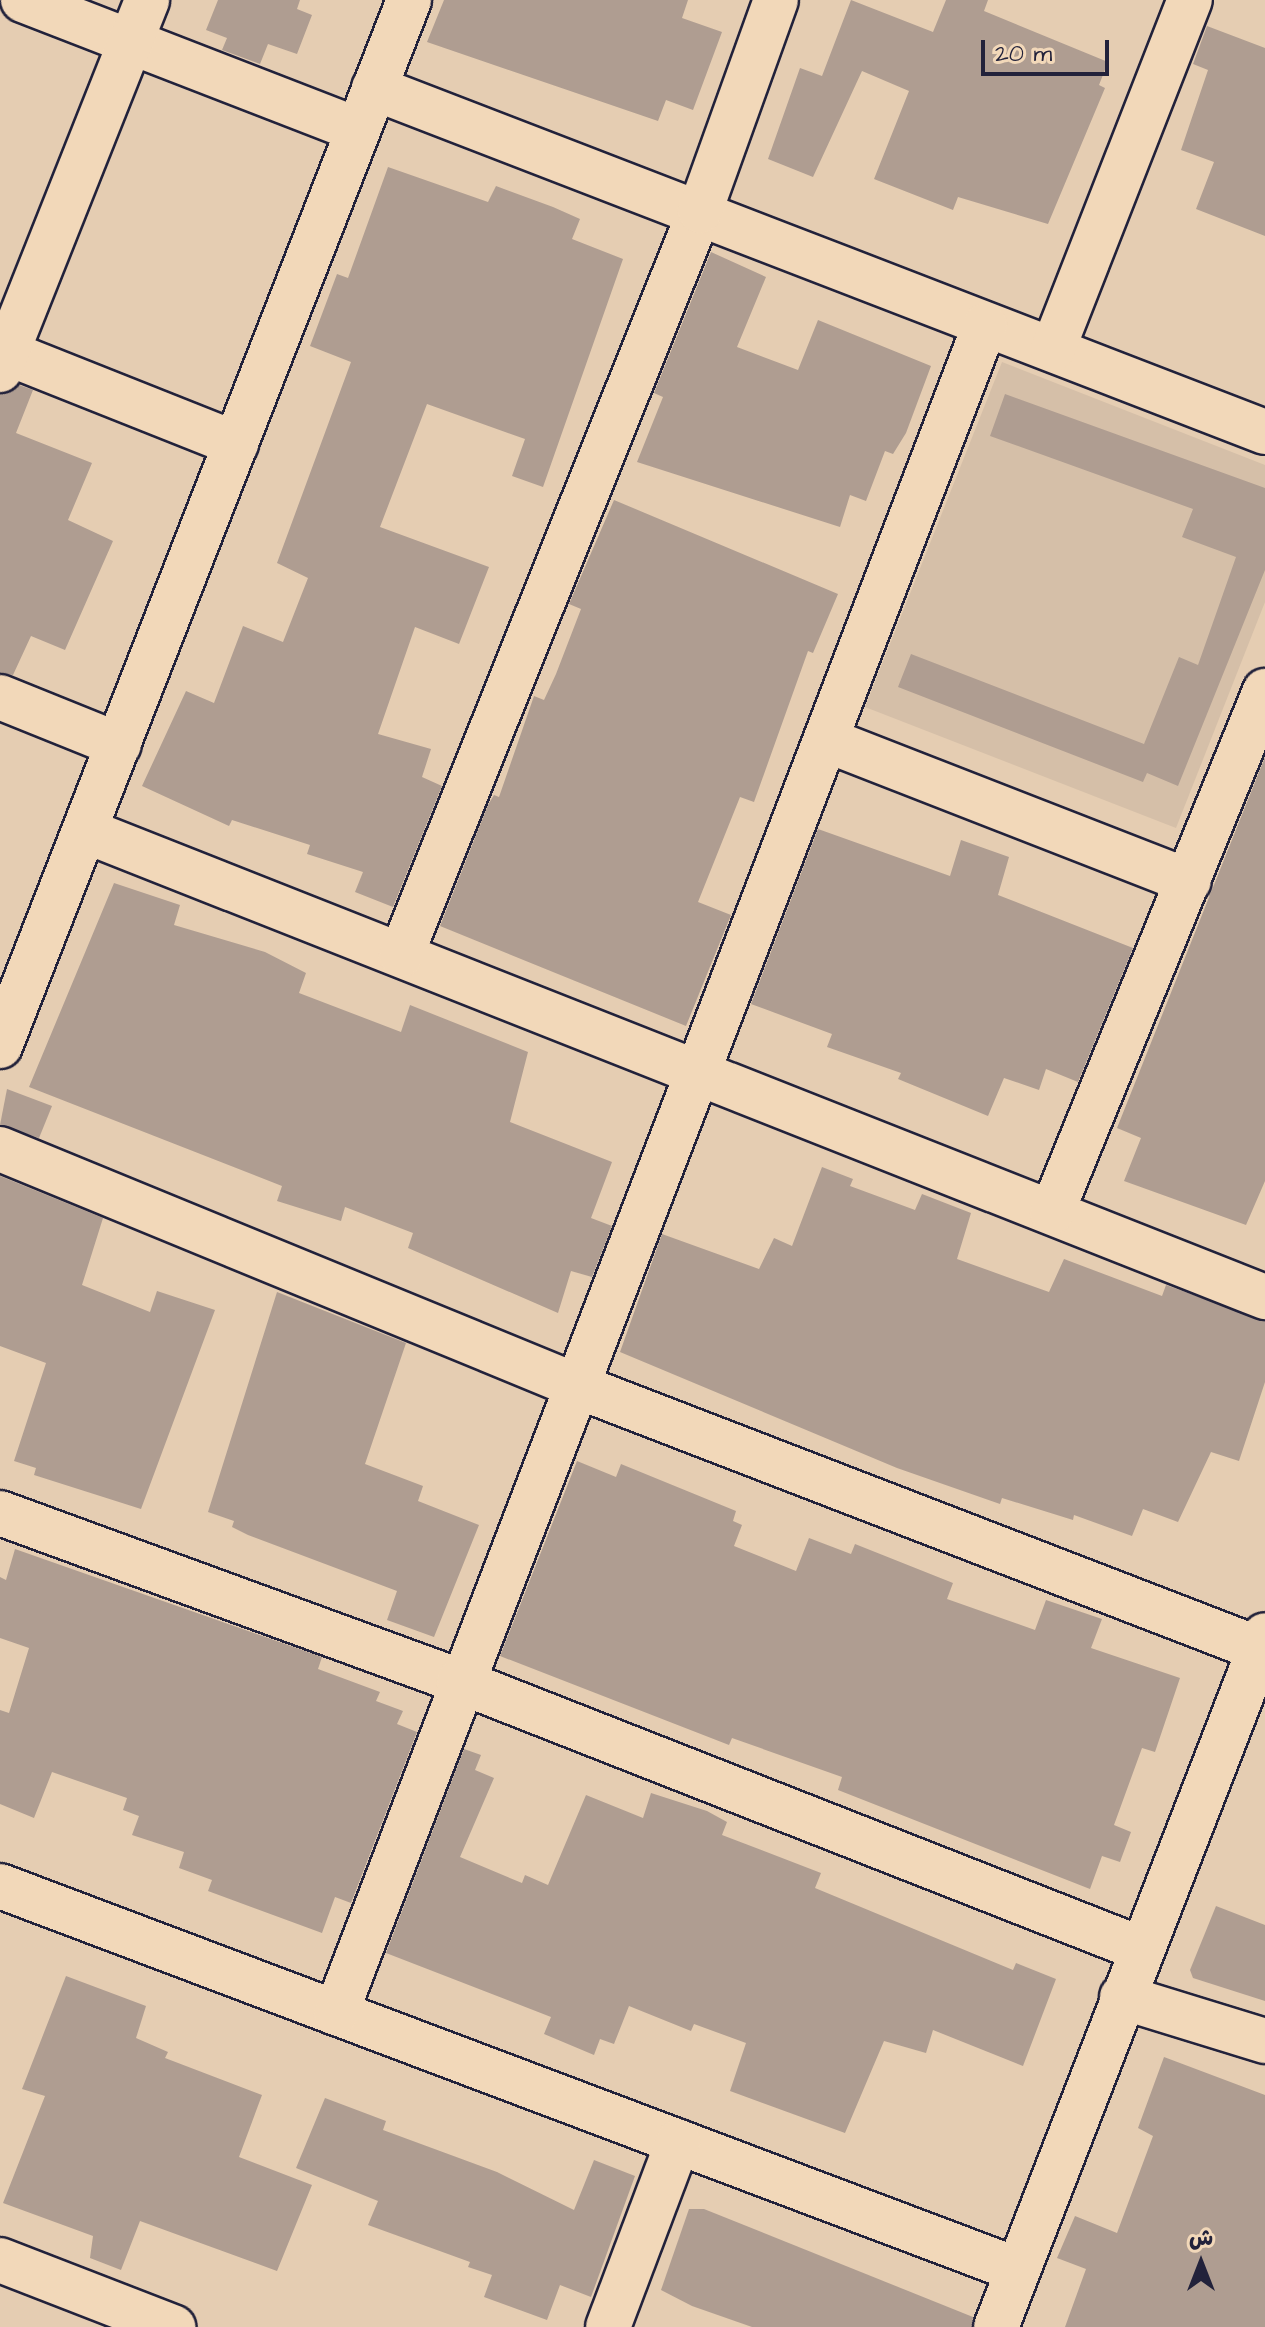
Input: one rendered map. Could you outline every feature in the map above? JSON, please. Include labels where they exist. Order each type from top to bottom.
[{"type":"street","points":[[23,0],[358,130]]},
{"type":"street","points":[[147,0],[2,357],[236,444]]},
{"type":"street","points":[[1,1043],[409,0]]},
{"type":"street","points":[[401,955],[700,211],[776,0]]},
{"type":"street","points":[[1053,349],[1190,0]]},
{"type":"street","points":[[374,88],[700,211],[1265,432]]},
{"type":"street","points":[[336,2013],[459,1681],[829,741],[985,325]]},
{"type":"street","points":[[1052,1212],[1265,691]]},
{"type":"street","points":[[0,697],[119,745]]},
{"type":"street","points":[[829,741],[1189,881]]},
{"type":"street","points":[[86,831],[1265,1297]]},
{"type":"street","points":[[0,1149],[577,1386],[1262,1642],[1015,2269],[996,2327]]},
{"type":"street","points":[[0,1513],[459,1681],[1141,1949]]},
{"type":"street","points":[[0,1886],[1015,2269]]},
{"type":"street","points":[[1122,1997],[1265,2041]]},
{"type":"street","points":[[608,2327],[678,2142]]},
{"type":"street","points":[[0,2260],[173,2327]]},
{"type":"shaded area","points":[[1002,362],[1265,465],[1265,602],[1176,828],[865,707]]},
{"type":"building","points":[[218,0],[300,0],[297,9],[312,15],[297,54],[268,44],[260,64],[222,50],[227,38],[206,30]]},
{"type":"building","points":[[444,0],[688,0],[682,18],[722,32],[693,110],[666,100],[658,121],[427,42]]},
{"type":"building","points":[[851,0],[933,32],[946,0],[988,0],[984,11],[1108,62],[1099,85],[1105,88],[1048,224],[958,197],[953,210],[874,179],[909,91],[862,71],[813,177],[768,159],[800,68],[822,76]]},
{"type":"building","points":[[1207,26],[1265,48],[1265,236],[1196,209],[1214,162],[1181,150],[1208,70],[1193,64]]},
{"type":"building","points":[[388,167],[488,202],[496,186],[553,207],[580,219],[572,239],[623,259],[543,487],[512,476],[525,439],[427,404],[380,527],[489,567],[459,644],[415,627],[378,734],[431,749],[422,777],[442,786],[393,907],[355,892],[363,872],[307,854],[310,845],[232,820],[229,826],[142,786],[186,691],[214,703],[243,626],[283,642],[308,578],[277,563],[351,362],[310,346],[337,274],[348,278]]},
{"type":"building","points":[[711,252],[766,277],[737,347],[798,370],[818,320],[931,366],[906,433],[893,454],[885,451],[866,501],[850,495],[840,527],[637,462],[663,397],[654,393]]},
{"type":"building","points":[[19,385],[33,390],[16,433],[92,463],[68,520],[113,541],[65,650],[31,636],[13,675],[0,673],[0,394]]},
{"type":"building","points":[[1005,394],[1265,488],[1265,570],[1178,786],[1147,773],[1143,782],[898,687],[911,654],[1144,744],[1179,657],[1198,665],[1236,557],[1182,537],[1193,509],[990,436]]},
{"type":"building","points":[[614,500],[838,594],[813,653],[808,651],[754,802],[740,797],[698,902],[731,915],[686,1026],[440,926],[488,805],[494,795],[499,797],[534,696],[544,700],[556,674],[581,609],[569,604]]},
{"type":"building","points":[[1265,757],[1265,1181],[1246,1225],[1124,1181],[1141,1138],[1117,1128]]},
{"type":"building","points":[[818,829],[950,876],[961,840],[1009,857],[998,895],[1133,948],[1078,1082],[1046,1069],[1039,1090],[1004,1078],[988,1116],[898,1079],[901,1073],[827,1047],[832,1034],[751,1004]]},
{"type":"building","points":[[114,883],[180,905],[174,925],[265,952],[306,973],[299,993],[401,1032],[410,1005],[528,1052],[510,1122],[612,1162],[591,1218],[612,1226],[592,1277],[571,1271],[558,1313],[408,1248],[413,1233],[345,1207],[341,1221],[277,1201],[282,1186],[29,1087]]},
{"type":"building","points":[[7,1089],[52,1106],[39,1138],[0,1125]]},
{"type":"building","points":[[822,1167],[853,1179],[850,1186],[915,1210],[922,1194],[971,1213],[957,1259],[1049,1292],[1064,1259],[1162,1296],[1166,1285],[1265,1321],[1265,1382],[1239,1461],[1211,1452],[1178,1522],[1143,1509],[1132,1536],[1074,1515],[1073,1520],[1002,1498],[1000,1504],[897,1468],[620,1352],[662,1234],[759,1269],[774,1238],[792,1246]]},
{"type":"building","points":[[0,1176],[103,1218],[82,1285],[150,1312],[157,1291],[215,1310],[141,1509],[34,1475],[36,1468],[14,1461],[46,1363],[0,1346]]},
{"type":"building","points":[[277,1292],[406,1343],[365,1464],[423,1486],[418,1501],[479,1525],[434,1637],[387,1620],[397,1591],[248,1535],[232,1527],[234,1521],[208,1512]]},
{"type":"building","points":[[577,1461],[616,1477],[621,1464],[736,1511],[733,1521],[742,1525],[734,1546],[796,1571],[809,1538],[851,1554],[855,1544],[953,1583],[947,1599],[1035,1630],[1046,1600],[1102,1619],[1091,1648],[1180,1678],[1155,1752],[1142,1748],[1114,1825],[1131,1832],[1120,1862],[1102,1856],[1090,1889],[838,1790],[842,1777],[732,1738],[729,1745],[500,1656]]},
{"type":"building","points":[[15,1549],[322,1657],[318,1669],[380,1692],[376,1701],[403,1711],[397,1724],[417,1732],[351,1903],[335,1897],[322,1933],[208,1891],[212,1880],[179,1868],[184,1852],[132,1835],[139,1816],[123,1810],[127,1798],[52,1772],[34,1818],[0,1804],[0,1710],[9,1713],[29,1648],[0,1638],[0,1577],[6,1580]]},
{"type":"building","points":[[464,1749],[481,1755],[475,1770],[494,1778],[460,1857],[522,1883],[525,1875],[548,1885],[586,1795],[643,1818],[651,1793],[707,1811],[727,1822],[722,1835],[821,1873],[815,1888],[1013,1970],[1016,1963],[1056,1979],[1023,2066],[933,2030],[926,2053],[884,2041],[845,2133],[730,2091],[746,2043],[694,2024],[691,2031],[629,2006],[614,2044],[600,2039],[594,2055],[544,2034],[551,2017],[386,1953]]},
{"type":"building","points":[[1216,1906],[1265,1925],[1265,2001],[1193,1978],[1190,1970]]},
{"type":"building","points":[[66,1976],[146,2006],[136,2038],[168,2052],[165,2058],[262,2095],[239,2157],[312,2185],[277,2271],[140,2221],[121,2270],[90,2258],[93,2236],[3,2203],[45,2096],[22,2089]]},
{"type":"building","points":[[1164,2057],[1265,2095],[1265,2327],[1065,2327],[1086,2269],[1057,2258],[1075,2216],[1117,2233],[1153,2136],[1138,2128]]},
{"type":"building","points":[[325,2098],[386,2121],[383,2130],[497,2172],[574,2210],[594,2160],[635,2176],[591,2297],[560,2285],[547,2320],[484,2297],[492,2275],[468,2267],[470,2262],[368,2225],[378,2201],[296,2168]]},
{"type":"building","points":[[689,2209],[704,2209],[973,2317],[972,2327],[752,2327],[692,2306],[661,2290]]}]
